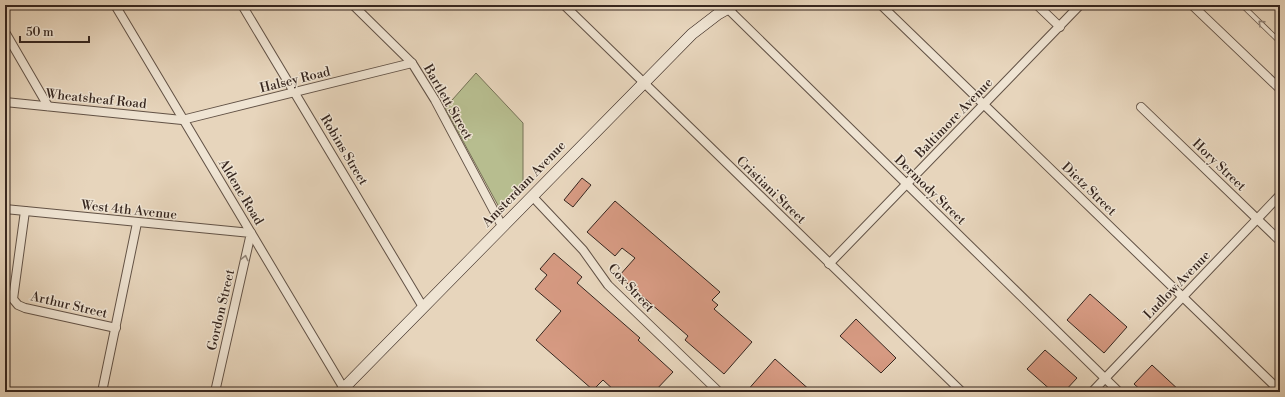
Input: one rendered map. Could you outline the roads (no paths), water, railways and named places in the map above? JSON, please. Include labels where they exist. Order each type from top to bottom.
[{"type":"main road","name":"Amsterdam Avenue","points":[[343,391],[502,226],[692,34],[728,6]]},
{"type":"street","name":"Aldene Road","points":[[115,5],[343,391]]},
{"type":"street","name":"Robins Street","points":[[242,5],[423,307]]},
{"type":"street","name":"Bartlett Street","points":[[353,5],[412,63],[446,119],[502,226]]},
{"type":"street","name":"Cristiani Street","points":[[564,5],[962,392]]},
{"type":"street","name":"Dietz Street","points":[[881,5],[1280,391]]},
{"type":"street","points":[[1038,5],[1060,26]]},
{"type":"street","name":"Baltimore Avenue","points":[[829,264],[1080,5]]},
{"type":"street","points":[[1192,5],[1280,89]]},
{"type":"street","name":"Dermody Street","points":[[728,6],[1119,392]]},
{"type":"street","points":[[5,32],[48,106]]},
{"type":"street","name":"Halsey Road","points":[[184,120],[412,63]]},
{"type":"street","name":"Wheatsheaf Road","points":[[5,102],[184,120]]},
{"type":"street","name":"Hory Street","points":[[1141,107],[1280,241]]},
{"type":"street","name":"Ludlow Avenue","points":[[1092,392],[1280,195]]},
{"type":"street","name":"Cox Street","points":[[532,196],[584,250],[608,285],[719,392]]},
{"type":"street","name":"West 4th Avenue","points":[[5,209],[251,234]]},
{"type":"street","name":"Arthur Street","points":[[25,211],[13,299],[18,305],[25,308],[116,328]]},
{"type":"street","points":[[102,392],[137,223]]},
{"type":"street","name":"Gordon Street","points":[[215,392],[251,234]]},
{"type":"lane","points":[[1242,5],[1280,42]]},
{"type":"lane","points":[[1275,5],[1280,10]]}]
